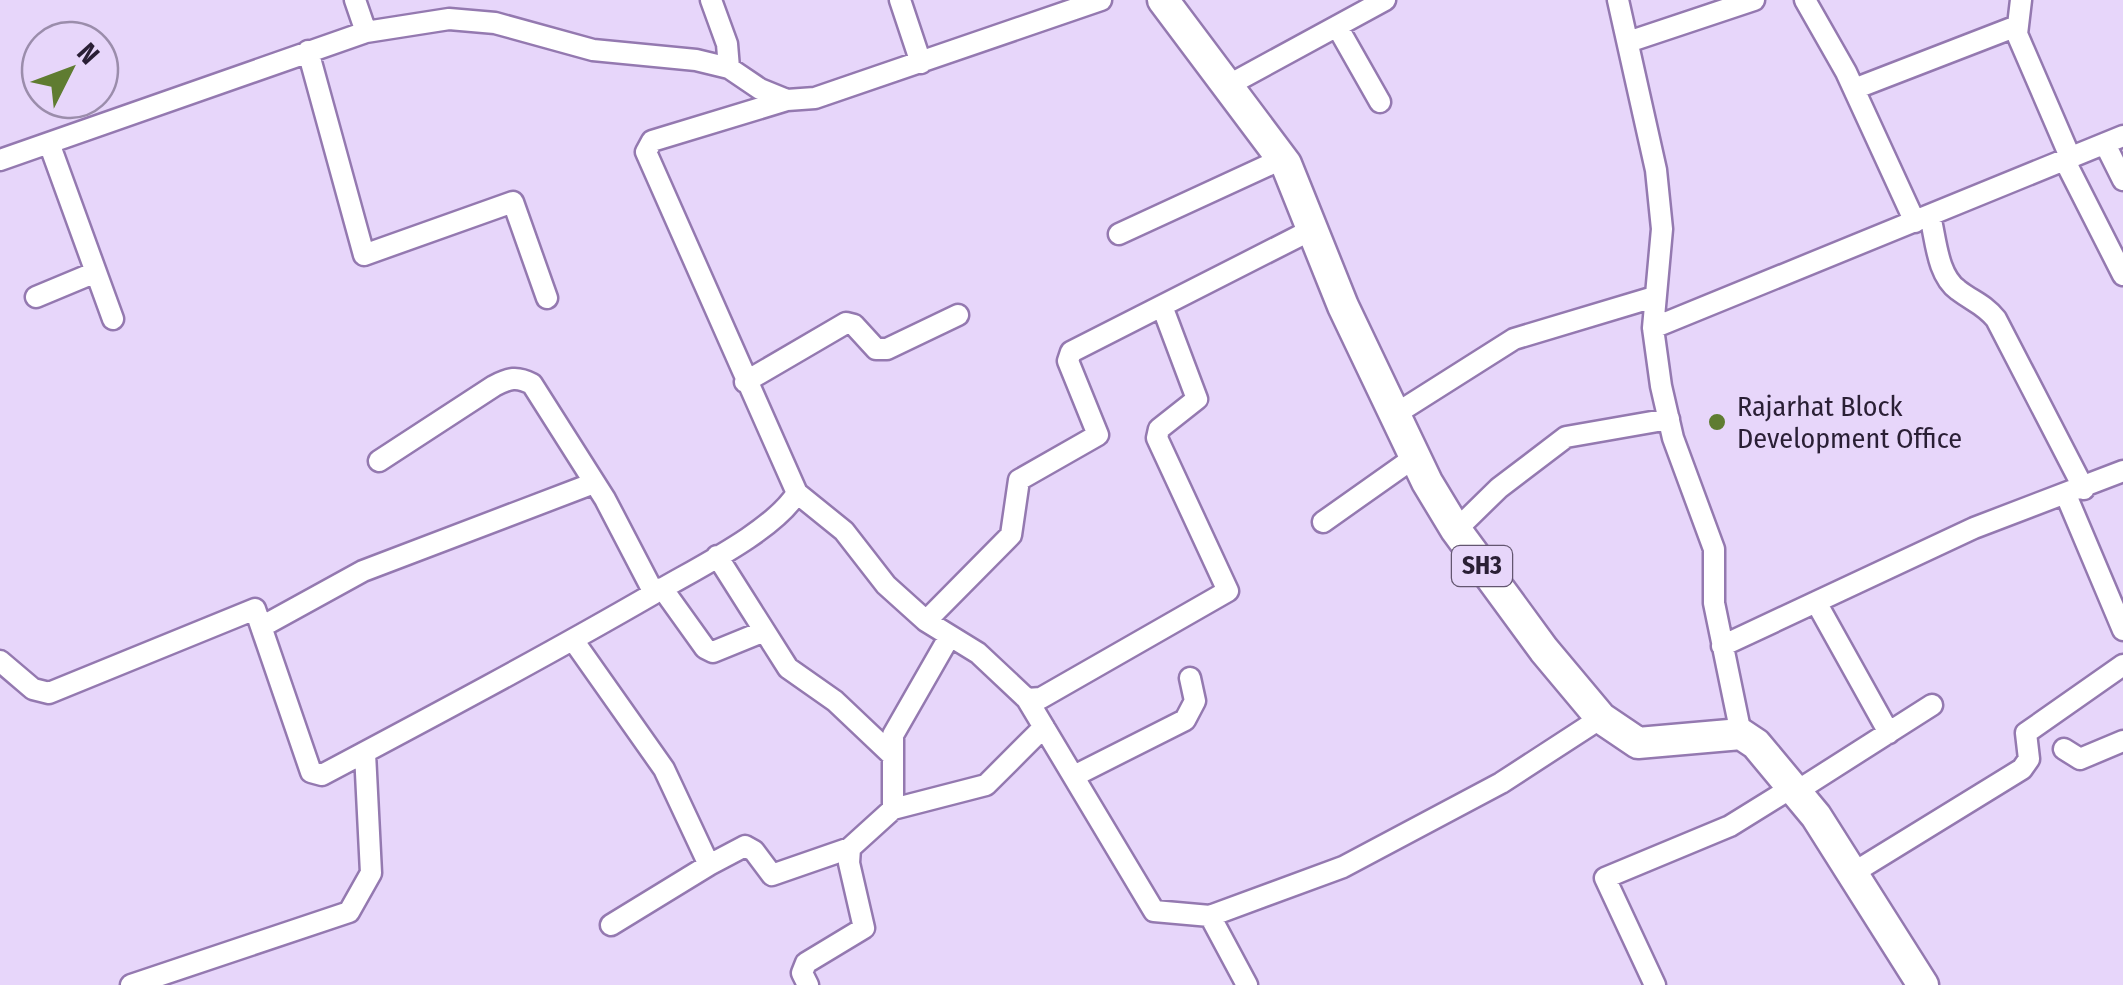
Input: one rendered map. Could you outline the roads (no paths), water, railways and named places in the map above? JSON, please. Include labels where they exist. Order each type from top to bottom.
[{"type":"main road","name":"SH3","points":[[1163,0],[1282,159],[1343,306],[1394,415],[1456,530],[1600,718],[1638,743],[1741,734]]},
{"type":"main road","points":[[1741,734],[1773,762],[1795,789],[1923,985]]},
{"type":"street","points":[[355,0],[366,32]]},
{"type":"street","points":[[711,0],[726,44],[728,68]]},
{"type":"street","points":[[900,0],[921,64]]},
{"type":"street","points":[[1101,0],[921,64],[815,98],[787,100],[647,146],[745,382],[797,494],[844,531],[886,585],[926,621],[948,639],[978,653],[1028,699],[1154,911],[1210,916],[1343,867],[1501,783],[1600,718]]},
{"type":"street","points":[[1227,86],[1386,0]]},
{"type":"street","points":[[1618,0],[1656,170],[1662,229],[1653,328],[1669,419],[1714,549],[1714,603],[1741,734]]},
{"type":"street","points":[[1628,42],[1754,0]]},
{"type":"street","points":[[1805,0],[1923,219],[1953,288],[1978,300],[1996,319],[2075,492],[2123,630]]},
{"type":"street","points":[[2021,0],[2017,26],[2068,160],[2123,275]]},
{"type":"street","points":[[0,160],[366,32],[449,19],[495,23],[594,50],[666,56],[728,68],[760,90],[787,100]]},
{"type":"street","points":[[1854,90],[2017,26]]},
{"type":"street","points":[[1338,28],[1380,102]]},
{"type":"street","points":[[308,51],[364,254],[513,202],[547,298]]},
{"type":"street","points":[[1653,328],[2114,140],[2123,180]]},
{"type":"street","points":[[49,143],[113,319]]},
{"type":"street","points":[[1119,234],[1282,159]]},
{"type":"street","points":[[926,621],[1011,535],[1019,480],[1098,435],[1068,361],[1070,352],[1313,229]]},
{"type":"street","points":[[36,297],[96,272]]},
{"type":"street","points":[[1394,415],[1514,339],[1654,297]]},
{"type":"street","points":[[1028,699],[1041,698],[1228,592],[1157,438],[1159,429],[1197,399],[1162,306]]},
{"type":"street","points":[[745,382],[846,323],[854,324],[876,349],[887,349],[958,316]]},
{"type":"street","points":[[380,461],[494,386],[509,378],[522,379],[532,384],[658,591],[705,648],[713,652],[762,632]]},
{"type":"street","points":[[1456,530],[1498,488],[1566,437],[1669,419]]},
{"type":"street","points":[[1323,522],[1415,457]]},
{"type":"street","points":[[1722,646],[1974,528],[2123,472]]},
{"type":"street","points":[[263,626],[363,571],[594,482]]},
{"type":"street","points":[[0,661],[33,690],[49,693],[250,608],[258,612],[311,772],[322,775],[658,591],[786,508],[797,494]]},
{"type":"street","points":[[717,556],[788,668],[836,700],[892,754]]},
{"type":"street","points":[[1816,602],[1890,733]]},
{"type":"street","points":[[893,808],[893,735],[948,639]]},
{"type":"street","points":[[573,640],[664,769],[709,865]]},
{"type":"street","points":[[1853,873],[2022,769],[2029,760],[2026,733],[2123,664]]},
{"type":"street","points":[[1074,776],[1185,720],[1194,701],[1190,678]]},
{"type":"street","points":[[1656,985],[1605,878],[1730,826],[1932,705]]},
{"type":"street","points":[[611,925],[744,846],[772,875],[850,848],[893,808],[986,784],[1044,726]]},
{"type":"street","points":[[2064,749],[2080,759],[2123,741]]},
{"type":"street","points":[[132,985],[349,912],[371,873],[364,752]]},
{"type":"street","points":[[808,985],[802,973],[806,963],[864,928],[849,863],[850,848]]},
{"type":"street","points":[[1210,916],[1248,985]]},
{"type":"place","name":"Rajarhat Block Development Office","points":[[1717,422]]}]
